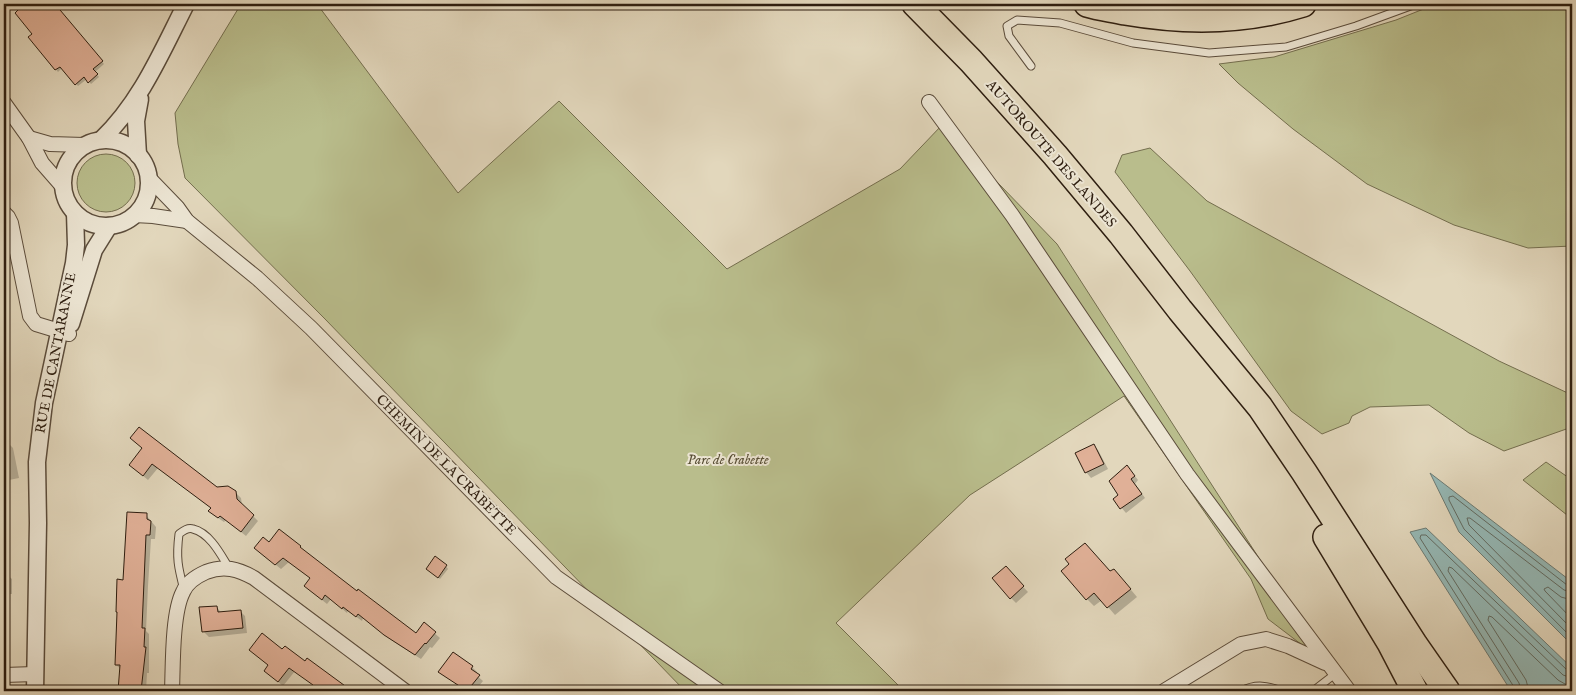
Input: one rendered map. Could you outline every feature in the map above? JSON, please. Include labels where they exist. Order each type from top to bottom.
[{"type":"highway","name":"AUTOROUTE DES LANDES","points":[[915,4],[971,61],[1055,155],[1121,234],[1180,310]]},
{"type":"highway","points":[[1087,4],[1151,16],[1195,18],[1252,16],[1303,4]]},
{"type":"highway","points":[[1180,310],[1369,607],[1415,691]]},
{"type":"highway","points":[[1180,310],[1260,407],[1447,691]]},
{"type":"street","points":[[101,140],[124,116],[144,85],[186,4]]},
{"type":"street","points":[[138,154],[137,109],[144,85]]},
{"type":"street","points":[[929,102],[1012,215],[1187,474],[1349,691]]},
{"type":"street","points":[[4,103],[29,138],[42,163],[63,187]]},
{"type":"street","points":[[29,138],[50,144],[84,146]]},
{"type":"street","points":[[101,140],[112,140],[131,148],[144,163],[148,178],[148,192],[143,205],[134,216],[126,221],[109,226],[91,223],[75,213],[65,196],[63,187],[63,175],[67,163],[74,153],[84,146],[101,140]]},
{"type":"street","name":"CHEMIN DE LA CRABETTE","points":[[148,178],[177,207],[187,221],[257,278],[311,328],[556,577],[719,691]]},
{"type":"street","points":[[4,213],[11,223],[30,316],[36,324],[64,333]]},
{"type":"street","name":"RUE DE CANTARANNE","points":[[35,691],[38,523],[74,263],[76,245],[75,213]]},
{"type":"street","points":[[134,216],[153,216],[187,221]]},
{"type":"street","name":"RUE DE CANTARANNE","points":[[64,333],[76,306],[94,250],[109,226]]},
{"type":"street","points":[[172,691],[176,610],[184,590],[192,580],[207,572],[230,568],[240,570],[254,578],[405,691]]},
{"type":"street","points":[[1164,691],[1241,644],[1266,639],[1288,646],[1331,669]]},
{"type":"street","points":[[4,675],[35,674]]},
{"type":"lane","points":[[1031,66],[1009,36],[1007,26],[1017,20],[1060,23],[1133,43],[1209,53],[1286,47],[1356,26],[1416,4]]},
{"type":"lane","points":[[184,590],[177,564],[179,534],[186,529],[193,528],[204,535],[230,568]]},
{"type":"lane","points":[[1314,691],[1331,669]]},
{"type":"lane","points":[[1242,691],[1252,686],[1268,686],[1282,691]]},
{"type":"green space","name":"Parc de Crabette","points":[[241,4],[317,4],[458,193],[559,101],[727,269],[900,169],[942,125],[1057,244],[1327,664],[1268,619],[1251,579],[1124,396],[970,495],[836,623],[904,691],[685,691],[325,319],[185,178],[178,144],[175,113]]},
{"type":"green space","points":[[1436,4],[1572,4],[1572,246],[1528,248],[1454,225],[1367,184],[1293,129],[1238,83],[1219,64],[1274,57],[1396,20]]},
{"type":"green space","points":[[1150,148],[1207,201],[1499,361],[1572,395],[1572,427],[1504,451],[1469,433],[1429,405],[1370,407],[1352,416],[1349,423],[1322,434],[1291,411],[1190,271],[1115,172],[1122,155]]},
{"type":"green space","points":[[106,154],[117,156],[130,167],[135,183],[133,194],[122,207],[106,212],[95,210],[82,199],[77,183],[79,172],[90,159]]},
{"type":"green space","points":[[1546,462],[1572,480],[1569,486],[1572,489],[1572,519],[1523,480]]},
{"type":"water","points":[[1430,473],[1572,582],[1572,645],[1459,532]]},
{"type":"water","points":[[1426,528],[1572,668],[1572,691],[1511,691],[1410,532]]},
{"type":"building","points":[[13,4],[55,4],[103,61],[93,69],[98,74],[88,83],[84,77],[75,85],[60,67],[55,70],[28,37],[32,34],[15,13],[18,10]]},
{"type":"building","points":[[139,427],[217,487],[228,486],[236,491],[237,499],[254,515],[241,532],[220,516],[218,518],[208,511],[211,508],[152,464],[143,476],[129,465],[142,448],[130,438]]},
{"type":"building","points":[[1094,444],[1104,464],[1085,473],[1075,453]]},
{"type":"building","points":[[1127,465],[1135,476],[1131,479],[1142,494],[1120,509],[1113,499],[1118,495],[1109,481]]},
{"type":"building","points":[[127,512],[147,513],[147,519],[151,521],[150,535],[146,535],[142,628],[145,628],[144,647],[146,647],[141,691],[118,691],[120,665],[115,665],[117,579],[123,580]]},
{"type":"building","points":[[279,529],[357,591],[358,589],[416,633],[424,622],[436,632],[415,655],[384,635],[358,614],[356,617],[343,607],[342,609],[325,595],[322,600],[304,586],[310,578],[283,558],[275,565],[254,548],[263,537],[269,542]]},
{"type":"building","points":[[1085,543],[1110,571],[1114,569],[1131,589],[1107,608],[1094,593],[1086,600],[1061,571],[1069,564],[1065,559]]},
{"type":"building","points":[[435,556],[447,565],[438,578],[426,569]]},
{"type":"building","points":[[1006,566],[1024,586],[1010,599],[992,578]]},
{"type":"building","points":[[217,606],[218,612],[241,610],[243,628],[202,632],[199,607]]},
{"type":"building","points":[[262,633],[282,649],[285,646],[305,661],[307,658],[352,691],[309,691],[313,685],[289,668],[278,682],[264,671],[268,665],[249,650]]},
{"type":"building","points":[[453,652],[473,666],[471,669],[480,675],[467,691],[438,672]]}]
